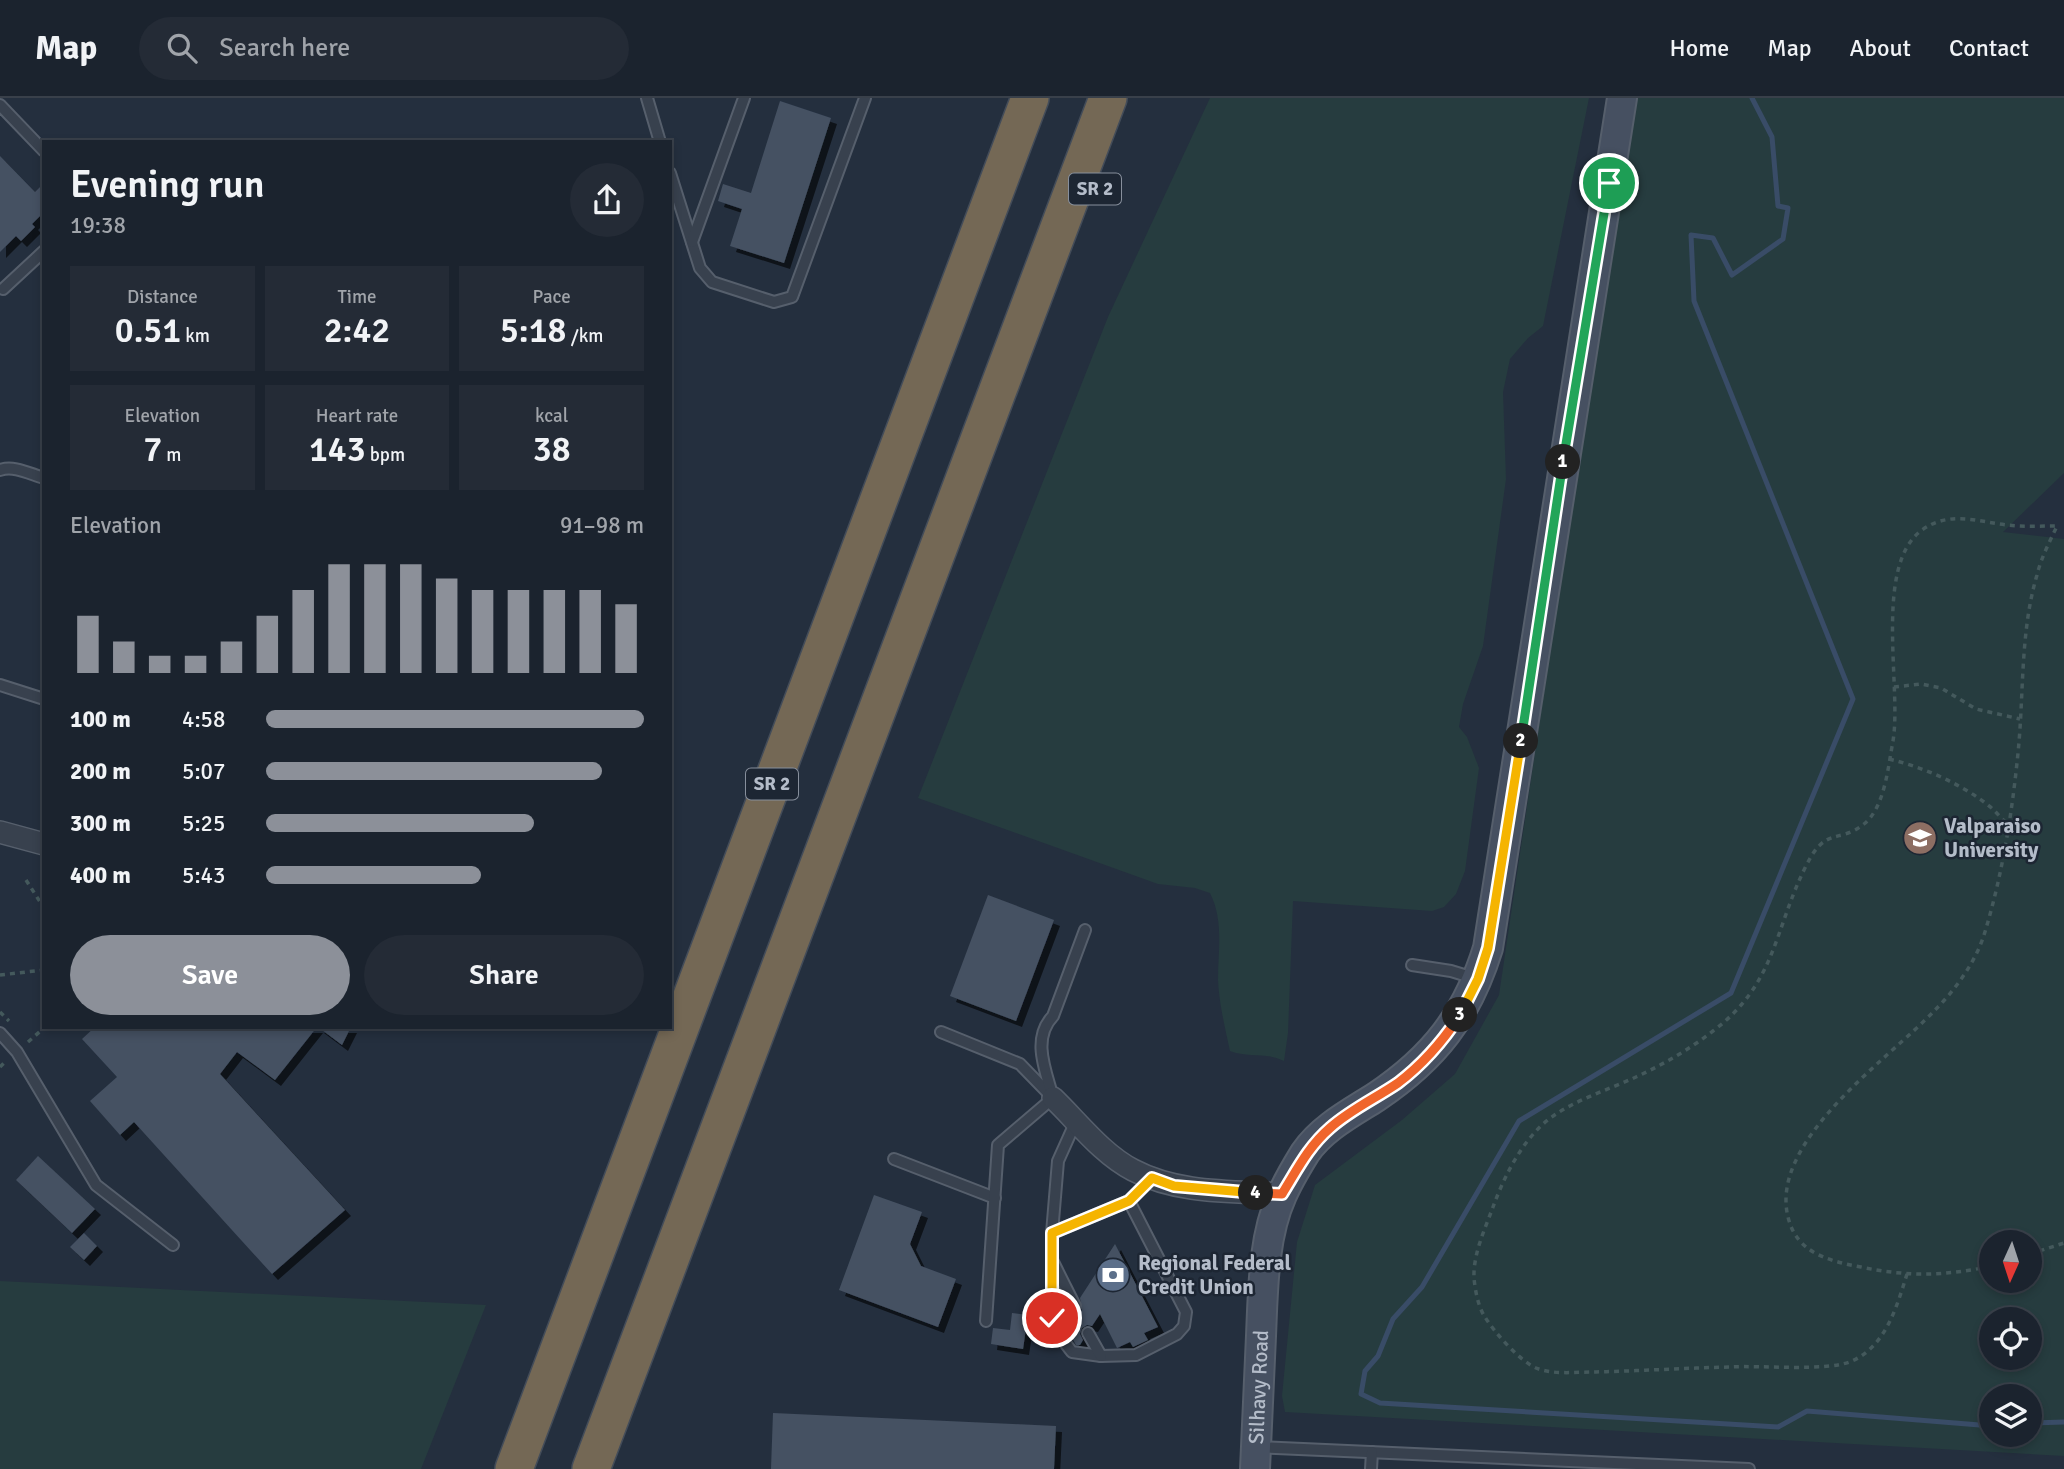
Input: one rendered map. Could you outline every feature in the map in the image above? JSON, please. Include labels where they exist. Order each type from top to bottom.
[{"type":"highway","name":"SR 2","points":[[514,1469],[1030,98]]},
{"type":"highway","points":[[1042,272],[1108,98]]},
{"type":"highway","name":"SR 2","points":[[591,1469],[1042,272],[1094,193],[1131,98]]},
{"type":"street","name":"Silhavy Road","points":[[1256,1458],[1263,1291],[1270,1237],[1282,1194],[1307,1151],[1331,1127],[1398,1082],[1424,1061],[1449,1032],[1468,1002],[1488,948],[1622,98]]},
{"type":"street","points":[[0,832],[42,843]]},
{"type":"street","points":[[1053,1098],[1110,1154],[1132,1170],[1174,1186],[1282,1194]]},
{"type":"lane","points":[[647,98],[659,140]]},
{"type":"lane","points":[[692,242],[744,98]]},
{"type":"lane","points":[[672,179],[700,268],[712,282],[774,302],[792,297],[865,98]]},
{"type":"lane","points":[[1,107],[42,149]]},
{"type":"lane","points":[[3,289],[42,253]]},
{"type":"lane","points":[[0,470],[16,469],[42,477]]},
{"type":"lane","points":[[0,685],[42,698]]},
{"type":"lane","points":[[1053,1098],[1040,1047],[1044,1026],[1053,1016],[1085,930]]},
{"type":"lane","points":[[1412,965],[1451,971],[1478,979]]},
{"type":"lane","points":[[941,1032],[1020,1064],[1053,1098]]},
{"type":"lane","points":[[0,1033],[17,1052],[96,1185],[173,1245]]},
{"type":"lane","points":[[986,1321],[998,1144],[1053,1098]]},
{"type":"lane","points":[[1076,1121],[1058,1161],[1052,1233],[1052,1318],[1072,1352],[1101,1356],[1136,1355],[1177,1334],[1184,1326],[1186,1312],[1129,1201]]},
{"type":"lane","points":[[894,1158],[995,1198]]},
{"type":"lane","points":[[1052,1233],[1129,1201],[1152,1178]]},
{"type":"lane","points":[[1052,1259],[1075,1306]]},
{"type":"lane","points":[[1088,1333],[1101,1356]]},
{"type":"lane","points":[[1256,1458],[1372,1452],[1747,1469]]},
{"type":"lane","points":[[1371,1469],[1372,1452]]},
{"type":"path","points":[[1908,1275],[1884,1332],[1870,1350],[1850,1363],[1796,1367],[1733,1366],[1667,1371],[1557,1372],[1538,1369],[1501,1336],[1483,1314],[1474,1280],[1475,1262],[1504,1175],[1523,1147],[1547,1120],[1692,1048],[1720,1027],[1749,998],[1770,962],[1807,864],[1821,841],[1852,831],[1866,823],[1877,807],[1889,759],[1895,715],[1894,609],[1900,561],[1909,541],[1926,527],[1954,518],[1981,519],[2005,525],[2057,526],[2034,586],[2028,624],[2018,753],[2008,825],[1991,909],[1983,939],[1967,971],[1937,1009],[1831,1108],[1802,1148],[1790,1175],[1785,1207],[1790,1227],[1803,1247],[1827,1259],[1908,1275],[1927,1276],[1979,1269]]},
{"type":"path","points":[[1894,687],[1921,684],[1941,688],[1976,709],[2020,719]]},
{"type":"path","points":[[1889,759],[1934,774],[1976,797],[1985,802],[2008,825]]},
{"type":"path","points":[[26,880],[42,905]]},
{"type":"path","points":[[0,975],[42,970]]},
{"type":"path","points":[[0,1012],[9,1022]]},
{"type":"path","points":[[28,1042],[43,1029]]},
{"type":"path","points":[[0,1067],[8,1060]]},
{"type":"path","points":[[2042,1250],[2064,1242]]},
{"type":"green space","points":[[1210,98],[1589,98],[1543,326],[1528,338],[1510,359],[1503,392],[1506,479],[1483,646],[1463,704],[1459,727],[1467,737],[1479,768],[1465,871],[1456,894],[1444,907],[1432,911],[1293,901],[1288,1033],[1284,1061],[1230,1051],[1218,980],[1219,925],[1210,893],[1195,888],[1158,884],[918,798],[1108,317]]},
{"type":"green space","points":[[1632,98],[2064,98],[2064,473],[2003,532],[2064,539],[2064,1456],[1285,1412],[1282,1396],[1297,1242],[1315,1185],[1402,1120],[1455,1074],[1499,995]]},
{"type":"green space","points":[[0,1281],[486,1305],[421,1469],[0,1469]]},
{"type":"building","points":[[780,101],[831,118],[784,263],[730,246],[742,209],[718,201],[723,184],[751,193]]},
{"type":"building","points":[[0,156],[35,192],[42,185],[42,214],[32,224],[35,227],[21,241],[16,236],[0,252]]},
{"type":"building","points":[[988,895],[1054,920],[1016,1021],[950,996]]},
{"type":"building","points":[[93,1029],[315,1029],[275,1080],[237,1052],[220,1074],[345,1210],[272,1274],[134,1122],[120,1135],[90,1101],[117,1077],[82,1039]]},
{"type":"building","points":[[321,1029],[350,1029],[342,1045]]},
{"type":"building","points":[[38,1156],[95,1209],[72,1233],[16,1180]]},
{"type":"building","points":[[874,1195],[922,1212],[910,1244],[921,1266],[956,1279],[938,1327],[839,1290]]},
{"type":"building","points":[[84,1233],[97,1246],[84,1260],[70,1247]]},
{"type":"building","name":"Regional Federal Credit Union","points":[[1115,1244],[1158,1327],[1144,1333],[1148,1340],[1133,1347],[1130,1342],[1117,1348],[1100,1314],[1092,1326],[1082,1328],[1080,1334],[1083,1340],[1080,1345],[1076,1345],[1064,1323],[1071,1313],[1082,1310],[1080,1298]]},
{"type":"building","points":[[1012,1313],[1028,1315],[1023,1349],[991,1344],[993,1328],[1010,1330]]},
{"type":"building","points":[[773,1413],[1056,1426],[1054,1469],[771,1469]]},
{"type":"waterway","points":[[1752,98],[1772,137],[1778,206],[1788,208],[1783,239],[1732,275],[1713,238],[1691,235],[1694,301],[1853,699],[1731,993],[1519,1121],[1422,1287],[1393,1319],[1378,1356],[1365,1371],[1361,1394],[1380,1403],[1778,1427],[1807,1411],[1979,1425]]},
{"type":"waterway","points":[[2042,1423],[2064,1422]]},
{"type":"place","name":"Valparaiso University","points":[[1920,838]]},
{"type":"place","name":"Regional Federal Credit Union","points":[[1113,1275]]},
{"type":"route","points":[[1052,1318],[1052,1233],[1129,1201],[1152,1178],[1174,1186],[1282,1194],[1307,1151],[1331,1127],[1424,1061],[1449,1032],[1468,1002],[1488,948],[1496,906],[1564,454],[1609,183]]}]
